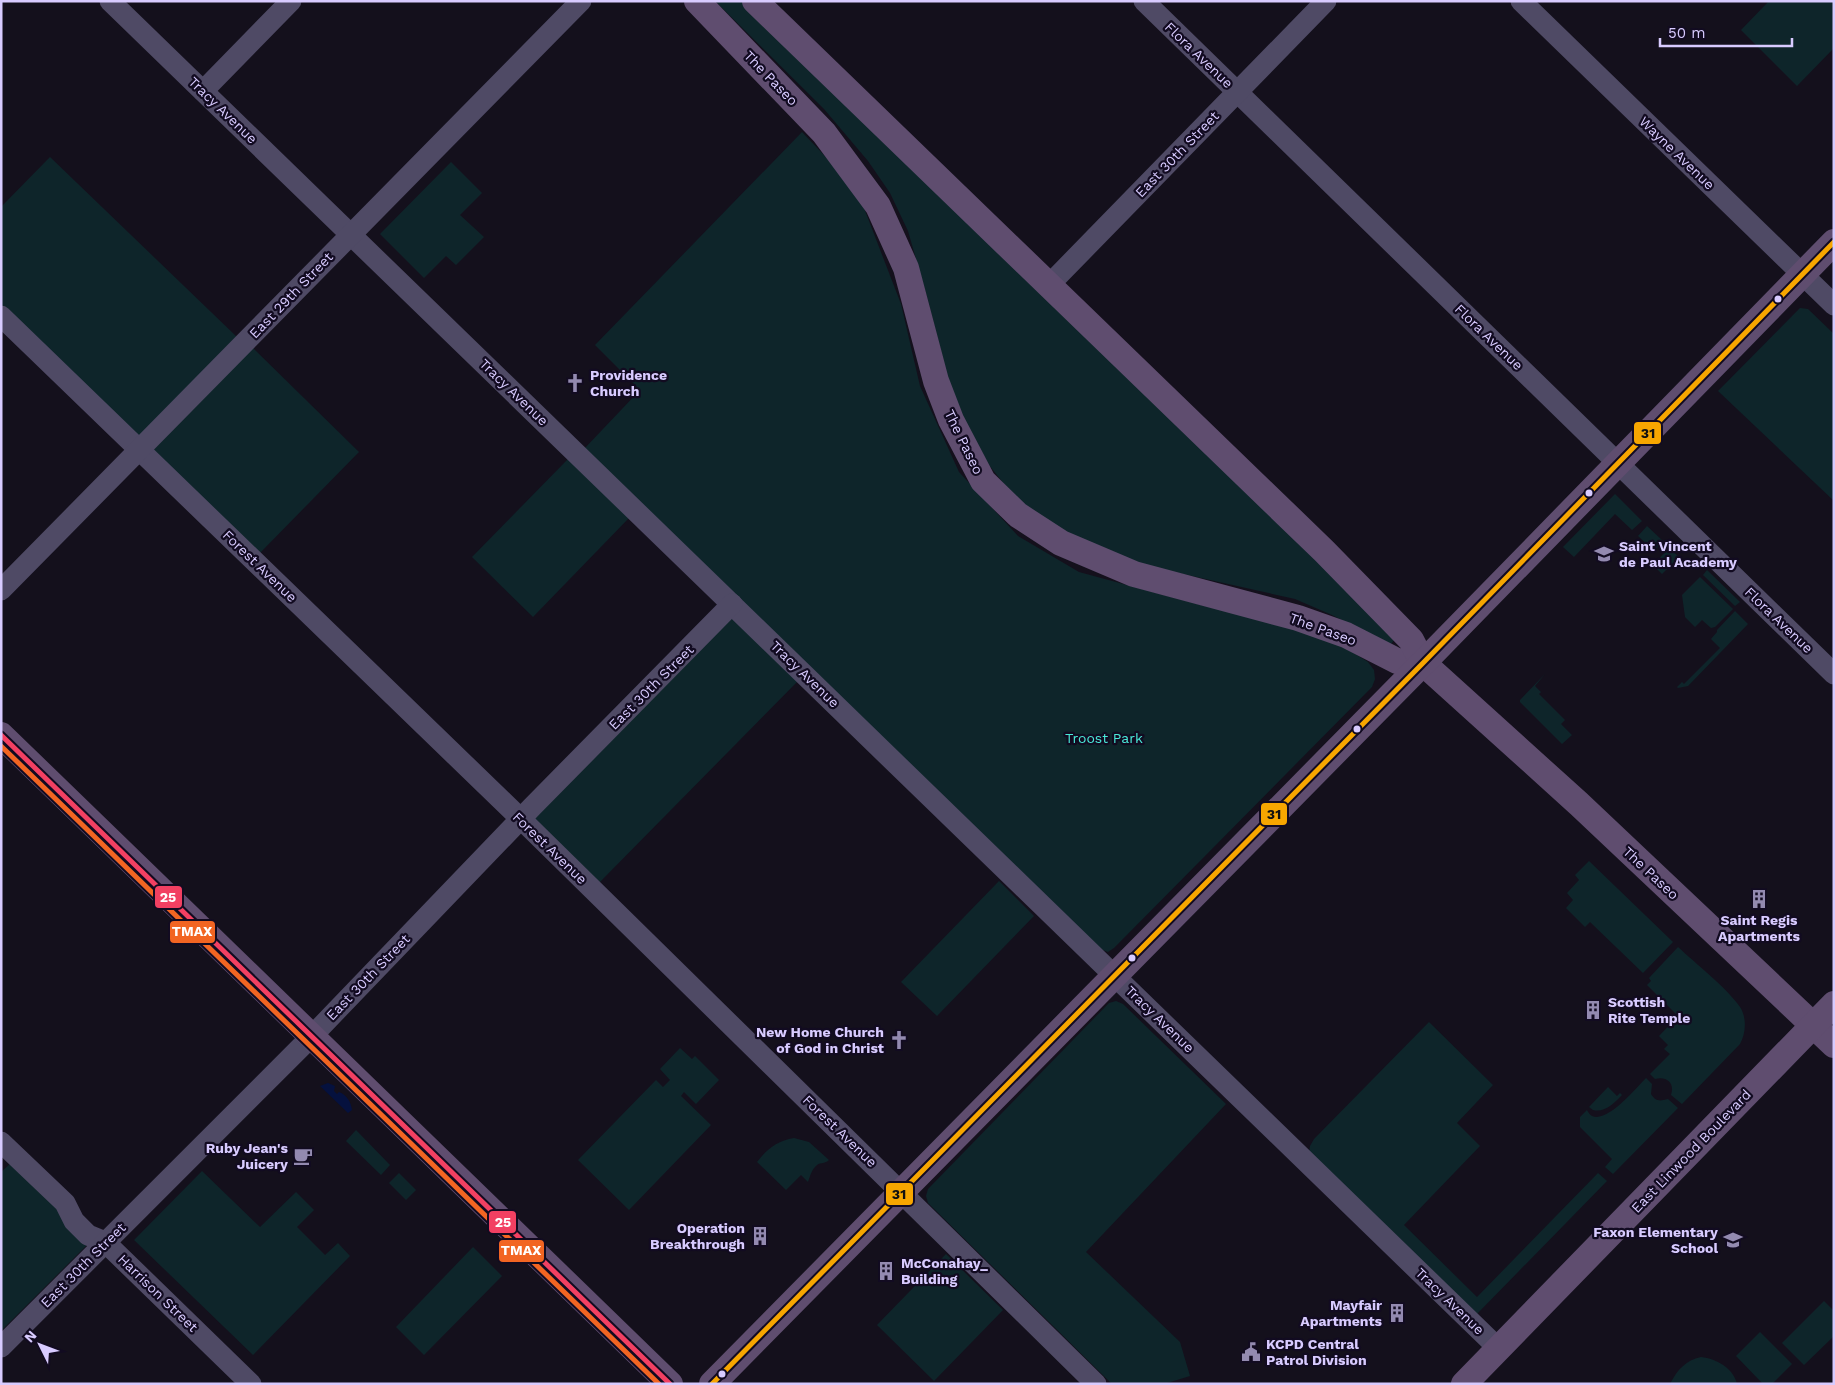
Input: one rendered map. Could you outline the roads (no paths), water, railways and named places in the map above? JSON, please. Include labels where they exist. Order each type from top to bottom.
[{"type":"main road","name":"The Paseo","points":[[697,1],[824,133],[878,206],[906,268],[936,380],[952,420],[983,482],[1018,516],[1061,543],[1134,574],[1298,618],[1346,635],[1397,661],[1423,663]]},
{"type":"main road","name":"The Paseo","points":[[755,1],[1324,551],[1411,640],[1423,663],[1579,804],[1834,1045]]},
{"type":"main road","points":[[712,1384],[1423,663],[1834,242]]},
{"type":"main road","points":[[1,735],[670,1384]]},
{"type":"main road","name":"East Linwood Boulevard","points":[[1464,1384],[1834,1004]]},
{"type":"street","name":"Tracy Avenue","points":[[110,1],[1498,1348]]},
{"type":"street","points":[[203,91],[291,1]]},
{"type":"street","name":"East 29th Street","points":[[1,590],[581,1]]},
{"type":"street","name":"Flora Avenue","points":[[1144,1],[1834,674]]},
{"type":"street","name":"East 30th Street","points":[[1049,285],[1326,1]]},
{"type":"street","name":"Wayne Avenue","points":[[1521,1],[1834,305]]},
{"type":"street","name":"Forest Avenue","points":[[1,316],[521,819],[1096,1384]]},
{"type":"street","name":"East 30th Street","points":[[1,1347],[312,1036],[732,604]]},
{"type":"street","name":"Harrison Street","points":[[1,1142],[65,1203],[74,1221],[88,1235],[105,1242],[251,1384]]},
{"type":"place","name":"Providence Church","points":[[575,383]]},
{"type":"place","name":"Saint Vincent de Paul Academy","points":[[1604,554]]},
{"type":"place","name":"Saint Regis Apartments","points":[[1759,899]]},
{"type":"place","name":"Scottish Rite Temple","points":[[1593,1010]]},
{"type":"place","name":"New Home Church of God in Christ","points":[[899,1040]]},
{"type":"place","name":"Ruby Jean's Juicery","points":[[303,1156]]},
{"type":"place","name":"Operation Breakthrough","points":[[760,1236]]},
{"type":"place","name":"Faxon Elementary School","points":[[1733,1240]]},
{"type":"place","name":"McConahay_ Building","points":[[886,1271]]},
{"type":"place","name":"Mayfair Apartments","points":[[1397,1313]]},
{"type":"place","name":"KCPD Central Patrol Division","points":[[1251,1352]]},
{"type":"park label","name":"Troost Park","points":[[1104,738]]}]
